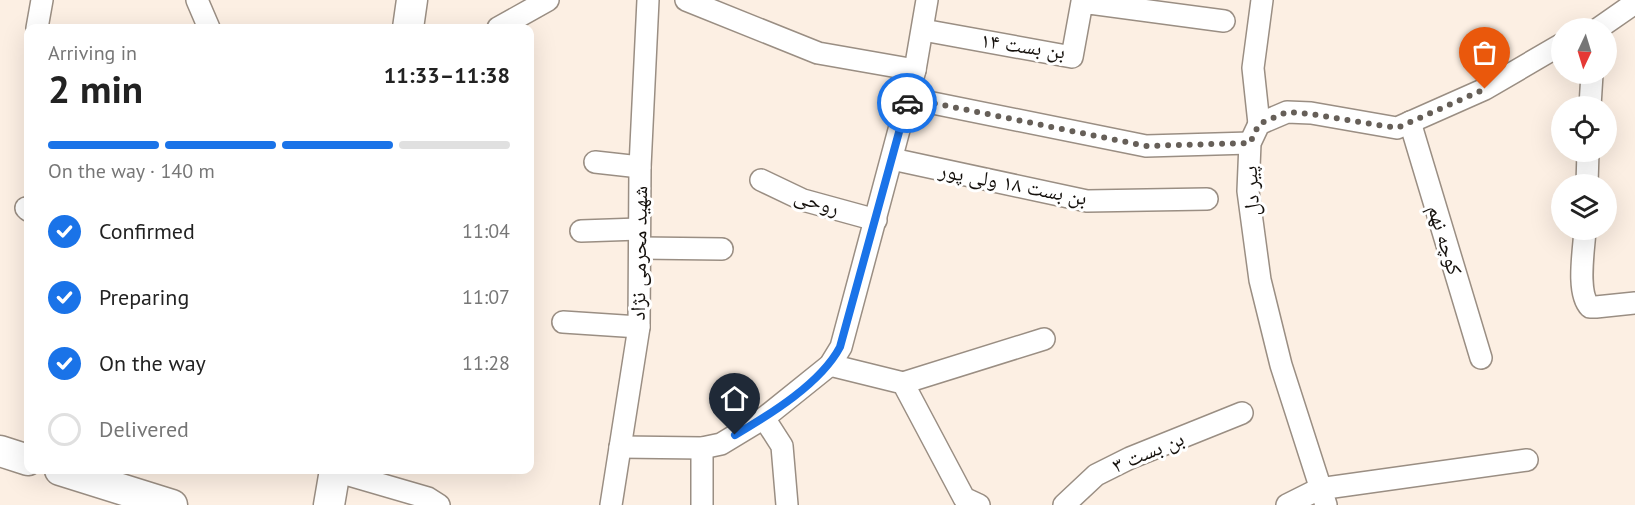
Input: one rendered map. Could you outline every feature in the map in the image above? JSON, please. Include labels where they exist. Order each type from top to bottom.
[{"type":"street","points":[[38,24],[42,0]]},
{"type":"street","points":[[197,0],[206,24]]},
{"type":"street","points":[[409,24],[412,0]]},
{"type":"street","points":[[505,24],[548,0]]},
{"type":"street","name":"شهید محرمی نژاد","points":[[611,505],[639,327],[640,167],[648,0]]},
{"type":"street","points":[[686,0],[818,53],[915,70]]},
{"type":"street","points":[[620,447],[702,448],[721,444],[764,418],[830,365],[840,347],[876,220],[915,70],[927,0]]},
{"type":"street","name":"پیر دل","points":[[1262,0],[1253,68],[1255,134],[1248,191],[1260,280],[1281,365],[1322,497]]},
{"type":"street","name":"بن بست ۱۴","points":[[923,30],[1072,57],[1082,2],[1224,21]]},
{"type":"street","points":[[1613,18],[1635,3]]},
{"type":"street","points":[[908,98],[1146,146],[1255,134],[1287,112],[1397,128],[1485,89],[1551,50]]},
{"type":"street","name":"کوچه نهم","points":[[1410,122],[1481,358]]},
{"type":"street","name":"بن بست ۱۸ ولی پور","points":[[892,159],[1087,201],[1207,199]]},
{"type":"street","points":[[595,162],[640,167]]},
{"type":"street","name":"روحی","points":[[761,180],[802,200],[876,220]]},
{"type":"street","points":[[581,231],[722,249]]},
{"type":"street","points":[[1584,240],[1582,290],[1584,301],[1590,307],[1635,303]]},
{"type":"street","points":[[563,322],[639,327]]},
{"type":"street","points":[[830,365],[903,383],[1044,339]]},
{"type":"street","points":[[903,383],[964,498],[979,505]]},
{"type":"street","name":"بن بست ۳","points":[[1064,505],[1096,475],[1130,458],[1242,413]]},
{"type":"street","points":[[764,418],[782,446],[787,505]]},
{"type":"street","points":[[702,448],[702,505]]},
{"type":"street","points":[[0,451],[24,459]]},
{"type":"street","points":[[1287,505],[1527,460]]},
{"type":"street","points":[[71,474],[139,500],[172,505]]},
{"type":"street","points":[[329,505],[334,474]]},
{"type":"street","points":[[348,474],[428,498],[439,505]]},
{"type":"way so far","points":[[907,103],[908,98],[1146,146],[1250,143],[1259,124],[1287,112],[1397,128],[1485,89]]},
{"type":"route","points":[[735,435],[764,418],[830,365],[840,347],[907,103]]}]
